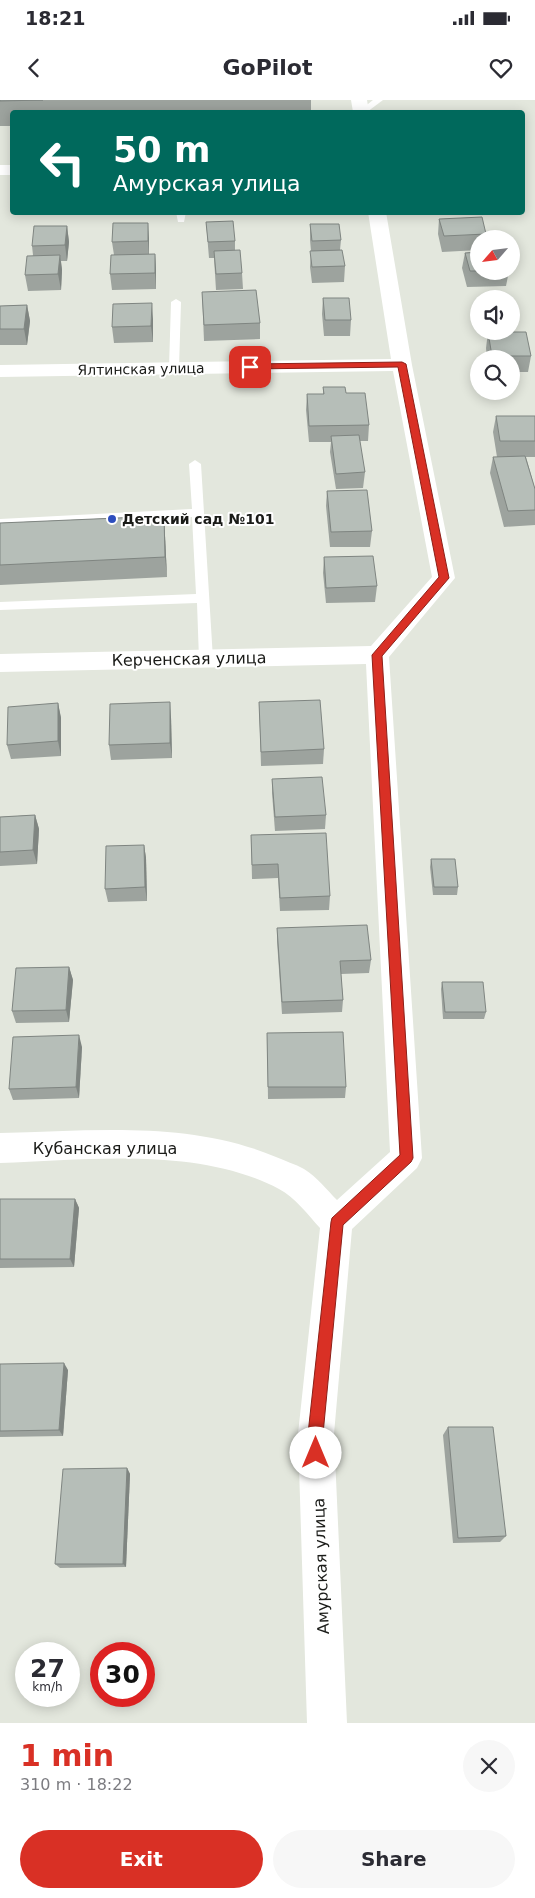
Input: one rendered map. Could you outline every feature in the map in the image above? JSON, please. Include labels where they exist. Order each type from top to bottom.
[{"type":"street","points":[[337,1222],[406,1158],[377,655],[444,578],[402,364],[377,215]]},
{"type":"street","name":"Ялтинская улица","points":[[0,371],[402,364]]},
{"type":"street","name":"Керченская улица","points":[[0,663],[377,655]]},
{"type":"street","name":"Кубанская улица","points":[[0,1148],[158,1145],[230,1154],[292,1178],[337,1222]]},
{"type":"street","name":"Амурская улица","points":[[327,1723],[316,1434],[337,1222]]},
{"type":"lane","points":[[364,110],[379,100]]},
{"type":"lane","points":[[174,368],[176,302]]},
{"type":"lane","points":[[195,464],[206,659]]},
{"type":"lane","points":[[0,523],[198,512]]},
{"type":"lane","points":[[0,606],[203,598]]},
{"type":"building","points":[[0,100],[43,100],[0,101]]},
{"type":"building","points":[[482,217],[485,230],[470,230],[470,235],[444,236],[439,219]]},
{"type":"building","points":[[233,221],[235,241],[208,242],[206,222]]},
{"type":"building","points":[[113,223],[148,223],[148,241],[112,242]]},
{"type":"building","points":[[310,224],[339,224],[341,240],[312,241]]},
{"type":"building","points":[[34,226],[67,226],[65,245],[32,246]]},
{"type":"building","points":[[240,250],[242,273],[216,274],[214,251]]},
{"type":"building","points":[[342,250],[345,266],[312,267],[310,251]]},
{"type":"building","points":[[465,253],[470,253],[470,271]]},
{"type":"building","points":[[155,254],[155,273],[110,274],[111,255]]},
{"type":"building","points":[[60,255],[58,274],[25,275],[27,256]]},
{"type":"building","points":[[256,290],[260,323],[204,325],[202,292]]},
{"type":"building","points":[[323,298],[349,298],[351,320],[325,320]]},
{"type":"building","points":[[152,303],[151,326],[112,327],[113,304]]},
{"type":"building","points":[[27,305],[24,329],[0,329],[0,306]]},
{"type":"building","points":[[520,332],[526,332],[531,356],[520,356],[520,350],[491,350],[489,340],[520,340]]},
{"type":"building","points":[[323,387],[345,387],[346,393],[365,393],[369,425],[309,426],[307,394],[324,394]]},
{"type":"building","points":[[496,416],[535,416],[535,441],[500,441]]},
{"type":"building","points":[[359,435],[365,472],[336,474],[331,436]]},
{"type":"building","points":[[525,456],[535,489],[535,510],[508,511],[493,457]]},
{"type":"building","points":[[367,490],[372,531],[331,532],[327,491]]},
{"type":"building","points":[[164,516],[165,557],[0,565],[0,523]]},
{"type":"building","points":[[373,556],[377,586],[326,588],[324,557]]},
{"type":"building","points":[[320,700],[324,749],[261,752],[259,702]]},
{"type":"building","points":[[170,702],[170,743],[109,745],[110,704]]},
{"type":"building","points":[[58,703],[58,741],[7,745],[8,707]]},
{"type":"building","points":[[322,777],[326,815],[275,817],[272,779]]},
{"type":"building","points":[[35,815],[33,850],[0,852],[0,817]]},
{"type":"building","points":[[326,833],[330,896],[280,898],[278,864],[252,865],[251,835]]},
{"type":"building","points":[[144,845],[145,887],[105,889],[106,846]]},
{"type":"building","points":[[431,859],[455,859],[458,887],[434,887]]},
{"type":"building","points":[[367,925],[371,960],[340,961],[343,1000],[282,1002],[277,928]]},
{"type":"building","points":[[69,967],[66,1010],[12,1011],[16,968]]},
{"type":"building","points":[[442,982],[483,982],[486,1012],[445,1012]]},
{"type":"building","points":[[343,1032],[346,1087],[268,1087],[267,1033]]},
{"type":"building","points":[[79,1035],[76,1087],[9,1089],[13,1037]]},
{"type":"building","points":[[0,1199],[75,1199],[70,1259],[0,1259]]},
{"type":"building","points":[[64,1363],[59,1430],[0,1431],[0,1364]]},
{"type":"building","points":[[448,1427],[493,1427],[506,1536],[458,1538]]},
{"type":"building","points":[[127,1468],[123,1564],[55,1564],[63,1469]]},
{"type":"place","name":"Детский сад №101","points":[[112,519]]},
{"type":"route","points":[[250,367],[402,364],[444,578],[377,655],[406,1158],[337,1222],[316,1434],[316,1453]]}]
